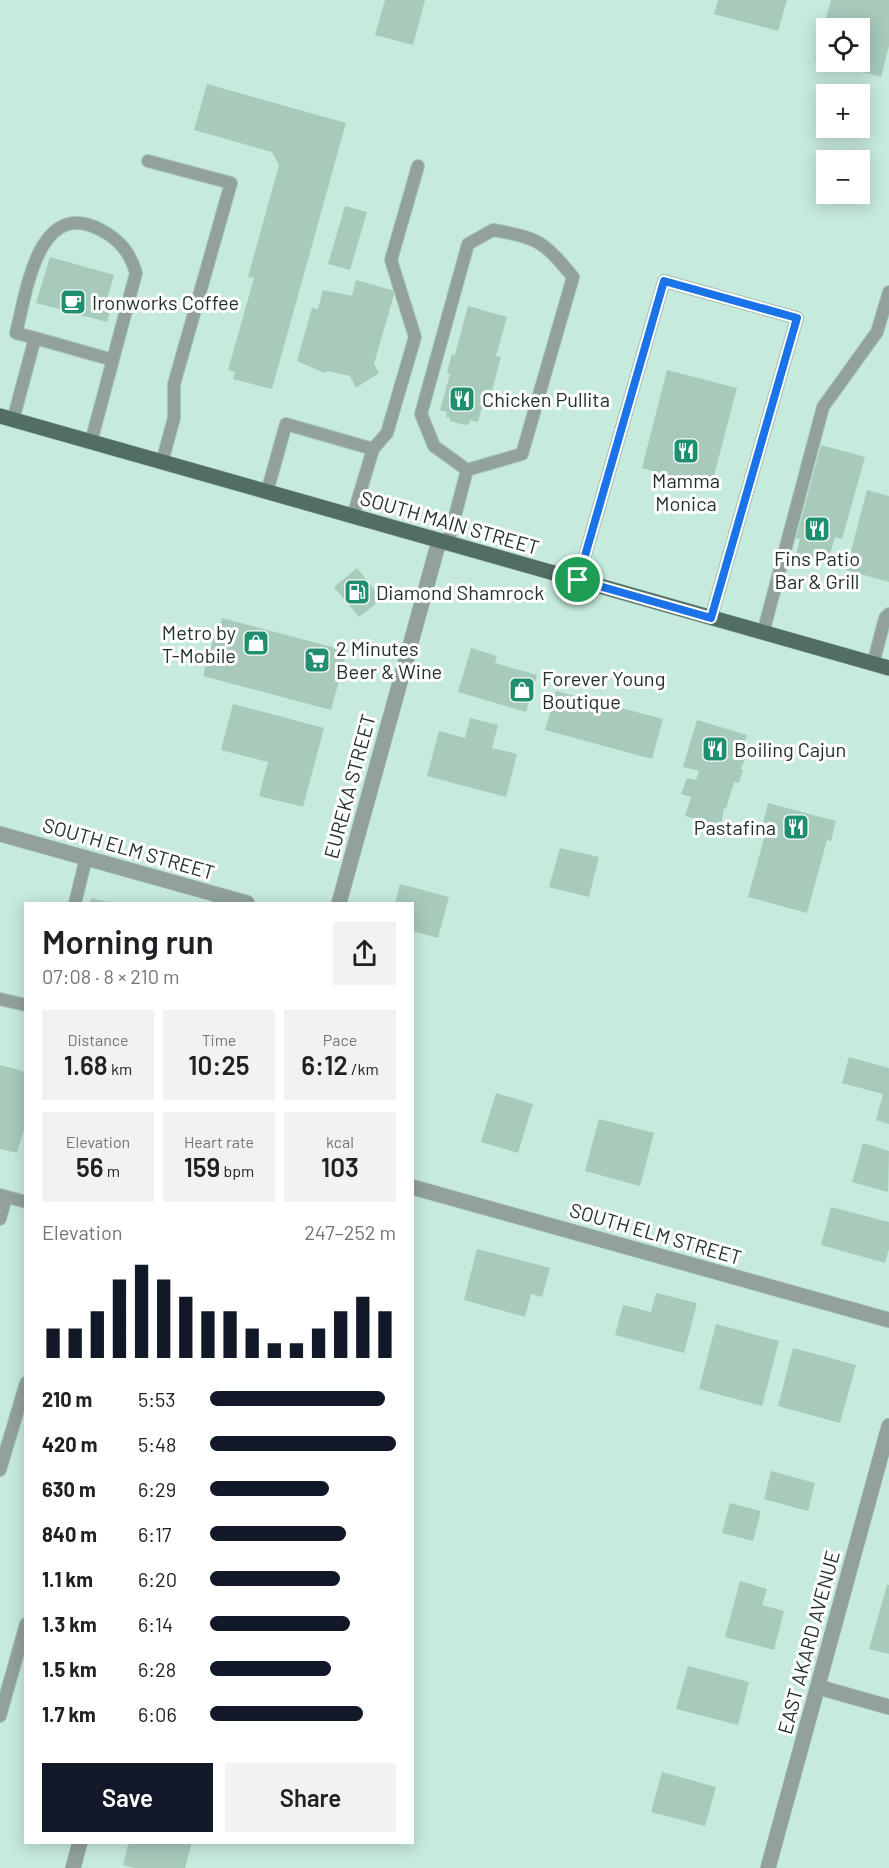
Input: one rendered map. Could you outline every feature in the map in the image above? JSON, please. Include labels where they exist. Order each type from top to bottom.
[{"type":"main road","name":"SOUTH MAIN STREET","points":[[7,418],[889,668]]},
{"type":"street","name":"EUREKA STREET","points":[[339,902],[443,542]]},
{"type":"street","name":"SOUTH ELM STREET","points":[[0,834],[243,902]]},
{"type":"street","name":"SOUTH ELM STREET","points":[[414,1188],[889,1320]]},
{"type":"street","name":"EAST AKARD AVENUE","points":[[768,1868],[886,1445],[889,1426]]},
{"type":"street","points":[[818,1687],[889,1707]]},
{"type":"street","points":[[73,1868],[79,1844]]},
{"type":"lane","points":[[148,161],[231,183],[174,384],[174,418],[162,462]]},
{"type":"lane","points":[[353,516],[373,450],[387,433],[415,337],[391,260],[418,166]]},
{"type":"lane","points":[[91,442],[113,360],[136,273],[132,257],[122,244],[93,226],[61,227],[48,236],[39,249],[16,333],[113,360]]},
{"type":"lane","points":[[493,230],[525,236],[548,247],[573,277],[522,454],[467,470],[434,446],[421,414],[468,244],[493,230]]},
{"type":"lane","points":[[578,580],[664,281],[797,318],[711,618]]},
{"type":"lane","points":[[763,633],[824,407],[877,332],[889,292]]},
{"type":"lane","points":[[7,418],[35,338]]},
{"type":"lane","points":[[267,492],[286,424],[373,450]]},
{"type":"lane","points":[[443,542],[467,470]]},
{"type":"lane","points":[[873,664],[885,618],[889,614]]},
{"type":"lane","points":[[75,902],[86,858]]},
{"type":"lane","points":[[0,999],[24,1005]]},
{"type":"lane","points":[[0,1220],[3,1196],[24,1201]]},
{"type":"lane","points":[[0,1470],[24,1390]]},
{"type":"lane","points":[[0,1716],[24,1631]]},
{"type":"building","points":[[385,0],[425,0],[413,45],[375,35]]},
{"type":"building","points":[[718,0],[787,0],[778,31],[714,14]]},
{"type":"building","points":[[831,0],[889,0],[889,46],[881,77],[863,72],[870,72],[870,18],[826,18]]},
{"type":"building","points":[[207,84],[346,123],[272,389],[233,379],[235,372],[228,370],[254,278],[248,277],[279,165],[272,152],[194,130]]},
{"type":"building","points":[[345,206],[367,212],[350,270],[328,264]]},
{"type":"building","points":[[50,257],[114,275],[107,299],[113,301],[107,322],[36,303]]},
{"type":"building","points":[[356,280],[395,291],[374,364],[379,373],[356,388],[350,376],[328,371],[324,373],[297,361],[312,308],[318,309],[323,290],[352,296]]},
{"type":"building","points":[[468,306],[507,317],[496,356],[501,357],[491,394],[486,393],[478,422],[470,420],[469,424],[465,425],[450,421],[450,418],[446,417],[447,412],[440,410],[450,374],[447,373],[452,354],[455,355]]},
{"type":"building","points":[[667,370],[737,388],[711,487],[642,468]]},
{"type":"building","points":[[821,445],[865,457],[842,539],[835,537],[827,564],[796,555],[800,539],[796,538]]},
{"type":"building","points":[[867,490],[889,496],[889,582],[846,570]]},
{"type":"building","points":[[357,568],[382,599],[359,617],[334,587]]},
{"type":"building","points":[[222,618],[347,651],[331,710],[203,676],[217,625],[220,625]]},
{"type":"building","points":[[471,648],[497,656],[495,663],[537,675],[526,712],[458,692]]},
{"type":"building","points":[[556,691],[663,719],[652,759],[545,730]]},
{"type":"building","points":[[233,704],[324,728],[303,807],[259,796],[268,762],[221,750]]},
{"type":"building","points":[[470,718],[498,725],[492,748],[517,754],[506,797],[427,776],[439,731],[465,738]]},
{"type":"building","points":[[697,720],[747,735],[743,747],[748,749],[742,767],[739,768],[743,770],[739,783],[734,782],[726,809],[724,808],[719,836],[701,830],[704,821],[685,816],[691,797],[681,794],[687,778],[696,780],[699,771],[683,767]]},
{"type":"building","points":[[768,803],[836,821],[831,841],[827,840],[807,913],[748,897],[768,824],[763,823]]},
{"type":"building","points":[[560,848],[599,857],[589,897],[549,887]]},
{"type":"building","points":[[400,884],[449,897],[438,938],[414,932],[414,902],[395,902]]},
{"type":"building","points":[[91,898],[107,902],[90,902]]},
{"type":"building","points":[[849,1057],[889,1068],[889,1124],[876,1120],[883,1094],[842,1083]]},
{"type":"building","points":[[0,1065],[24,1071],[24,1130],[17,1153],[0,1149]]},
{"type":"building","points":[[496,1093],[533,1104],[518,1153],[481,1142]]},
{"type":"building","points":[[599,1119],[654,1133],[640,1186],[585,1171]]},
{"type":"building","points":[[863,1143],[889,1151],[888,1192],[852,1182]]},
{"type":"building","points":[[831,1207],[889,1222],[889,1249],[885,1263],[821,1245]]},
{"type":"building","points":[[477,1249],[550,1268],[542,1297],[531,1294],[525,1317],[464,1300]]},
{"type":"building","points":[[656,1293],[697,1303],[684,1353],[615,1335],[623,1305],[651,1312]]},
{"type":"building","points":[[716,1324],[779,1341],[762,1406],[699,1389]]},
{"type":"building","points":[[793,1348],[856,1365],[840,1423],[778,1406]]},
{"type":"building","points":[[771,1471],[815,1483],[808,1511],[764,1499]]},
{"type":"building","points":[[730,1503],[761,1511],[753,1541],[722,1533]]},
{"type":"building","points":[[740,1581],[767,1589],[762,1605],[784,1611],[774,1650],[725,1637]]},
{"type":"building","points":[[887,1585],[889,1585],[889,1654],[869,1649]]},
{"type":"building","points":[[688,1666],[749,1682],[738,1725],[676,1709]]},
{"type":"building","points":[[662,1772],[716,1787],[705,1826],[651,1812]]},
{"type":"building","points":[[128,1844],[191,1844],[185,1868],[134,1868],[123,1865]]},
{"type":"place","name":"Ironworks Coffee","points":[[73,302]]},
{"type":"place","name":"Chicken Pullita","points":[[462,399]]},
{"type":"place","name":"Mamma Monica","points":[[686,451]]},
{"type":"place","name":"Fins Patio Bar & Grill","points":[[817,529]]},
{"type":"place","name":"Diamond Shamrock","points":[[357,592]]},
{"type":"place","name":"Metro by T-Mobile","points":[[256,643]]},
{"type":"place","name":"2 Minutes Beer & Wine","points":[[317,660]]},
{"type":"place","name":"Forever Young Boutique","points":[[522,690]]},
{"type":"place","name":"Boiling Cajun","points":[[715,749]]},
{"type":"place","name":"Pastafina","points":[[796,827]]},
{"type":"route","points":[[664,281],[797,318],[711,618],[578,580],[664,281]]}]
